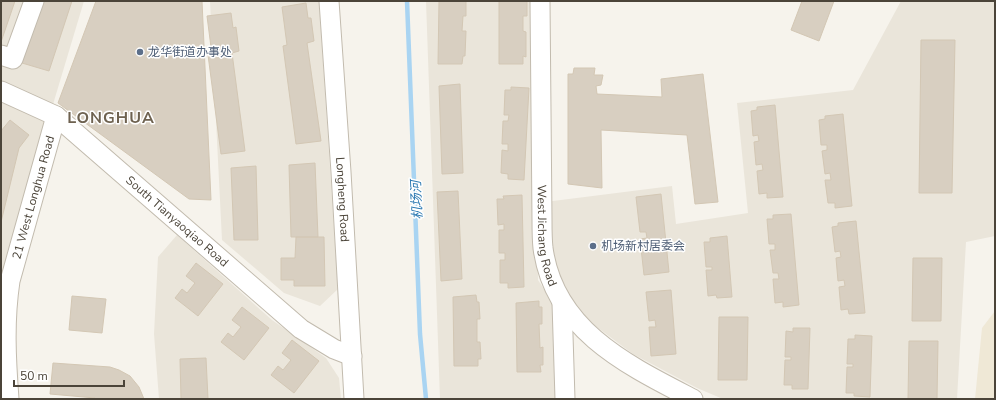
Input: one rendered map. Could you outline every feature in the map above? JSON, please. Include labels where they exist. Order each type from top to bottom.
[{"type":"street","points":[[1,55],[12,59],[34,1]]},
{"type":"street","name":"Longheng Road","points":[[329,1],[339,141],[354,399]]},
{"type":"street","name":"West Jichang Road","points":[[540,1],[543,248],[550,276],[562,303],[578,324],[599,345],[623,361],[693,399]]},
{"type":"street","name":"South Tianyaoqiao Road","points":[[1,91],[56,116],[301,329],[334,349],[352,356]]},
{"type":"street","name":"21 West Longhua Road","points":[[9,399],[5,340],[6,305],[10,281],[56,116]]},
{"type":"street","points":[[562,303],[566,399]]},
{"type":"shaded area","points":[[1,1],[84,1],[9,251],[1,286]]},
{"type":"shaded area","points":[[210,1],[319,1],[338,289],[320,306],[284,293],[222,240]]},
{"type":"shaded area","points":[[426,1],[534,1],[538,280],[553,303],[556,399],[440,399]]},
{"type":"shaded area","points":[[901,1],[995,1],[995,236],[966,242],[957,399],[723,399],[697,388],[633,354],[582,316],[556,275],[545,202],[672,186],[676,224],[748,213],[737,103],[853,90]]},
{"type":"shaded area","points":[[177,235],[272,320],[326,358],[339,378],[341,399],[159,399],[154,334],[158,257]]},
{"type":"shaded area","points":[[995,311],[995,399],[975,399],[982,328]]},
{"type":"building","points":[[1,1],[15,1],[1,42]]},
{"type":"building","points":[[43,1],[72,1],[49,71],[22,63]]},
{"type":"building","name":"龙华街道办事处","points":[[96,1],[202,1],[211,200],[189,199],[58,103]]},
{"type":"building","points":[[439,1],[466,1],[466,16],[463,16],[462,31],[466,31],[465,56],[463,56],[462,64],[438,64]]},
{"type":"building","points":[[499,1],[527,1],[527,16],[523,16],[523,31],[526,32],[526,57],[523,56],[523,64],[499,64]]},
{"type":"building","points":[[802,1],[834,1],[819,41],[791,30]]},
{"type":"building","points":[[306,3],[308,18],[311,18],[314,41],[307,43],[321,141],[296,144],[283,46],[287,45],[282,7]]},
{"type":"building","points":[[231,13],[233,28],[236,27],[239,51],[232,53],[245,151],[221,154],[208,55],[212,55],[207,16]]},
{"type":"building","points":[[921,40],[955,40],[952,193],[919,193]]},
{"type":"building","points":[[574,68],[595,68],[594,75],[603,75],[601,85],[596,86],[597,94],[662,97],[661,79],[703,74],[718,202],[695,204],[687,135],[601,130],[602,188],[568,184],[568,74],[573,74]]},
{"type":"building","points":[[460,84],[463,173],[442,174],[439,86]]},
{"type":"building","points":[[511,87],[529,88],[524,180],[508,179],[508,174],[501,173],[502,150],[508,151],[508,144],[502,144],[503,121],[508,121],[509,115],[504,115],[505,90],[511,90]]},
{"type":"building","points":[[775,105],[783,197],[767,198],[767,193],[759,194],[757,171],[763,170],[762,164],[756,165],[754,142],[759,141],[758,135],[753,136],[751,111],[757,110],[757,107]]},
{"type":"building","points":[[843,114],[852,206],[835,208],[835,203],[828,203],[825,180],[831,180],[830,173],[825,174],[822,151],[827,150],[827,145],[821,145],[819,120],[825,119],[825,116]]},
{"type":"building","points":[[10,120],[29,135],[19,148],[1,222],[1,131]]},
{"type":"building","points":[[315,163],[318,237],[291,237],[289,165]]},
{"type":"building","points":[[256,166],[258,240],[234,240],[231,168]]},
{"type":"building","points":[[458,191],[462,279],[441,281],[437,192]]},
{"type":"building","points":[[661,194],[669,272],[644,275],[640,239],[647,238],[646,232],[640,232],[636,197]]},
{"type":"building","points":[[522,195],[524,287],[508,288],[508,283],[500,283],[500,260],[505,260],[505,253],[499,253],[499,230],[504,230],[504,224],[498,225],[497,199],[504,199],[503,196]]},
{"type":"building","points":[[791,214],[799,305],[783,307],[783,302],[775,303],[773,279],[779,279],[778,273],[773,273],[770,250],[775,250],[775,244],[769,244],[767,219],[773,219],[773,215]]},
{"type":"building","points":[[856,221],[865,313],[849,314],[848,309],[841,310],[839,287],[845,286],[844,280],[838,281],[836,258],[841,257],[840,251],[835,252],[832,227],[838,226],[838,223]]},
{"type":"building","points":[[727,236],[732,297],[717,298],[716,295],[708,296],[706,270],[712,270],[712,267],[706,267],[704,242],[710,242],[710,238]]},
{"type":"building","points":[[296,237],[324,237],[325,286],[294,286],[294,280],[281,280],[281,258],[295,258]]},
{"type":"building","points":[[913,258],[942,258],[941,321],[912,321]]},
{"type":"building","points":[[196,263],[223,284],[198,316],[175,298],[182,289],[187,293],[195,283],[186,276]]},
{"type":"building","points":[[671,290],[676,354],[651,356],[649,327],[656,327],[655,320],[649,321],[646,292]]},
{"type":"building","points":[[476,295],[477,302],[479,302],[480,319],[477,319],[477,342],[480,342],[481,359],[478,359],[478,366],[454,366],[453,297]]},
{"type":"building","points":[[72,296],[106,299],[102,333],[69,330]]},
{"type":"building","points":[[539,301],[539,307],[542,307],[542,324],[539,324],[540,348],[543,347],[543,365],[540,365],[541,372],[517,372],[516,303]]},
{"type":"building","points":[[242,307],[269,328],[244,360],[221,342],[228,333],[233,337],[241,327],[232,320]]},
{"type":"building","points":[[719,317],[748,317],[747,380],[718,380]]},
{"type":"building","points":[[793,328],[810,328],[808,389],[792,389],[792,385],[784,385],[785,360],[791,360],[791,357],[785,357],[786,331],[793,332]]},
{"type":"building","points":[[855,335],[872,336],[870,397],[854,396],[854,393],[846,393],[847,367],[853,367],[853,364],[847,364],[848,339],[855,339]]},
{"type":"building","points":[[292,340],[319,361],[294,393],[271,375],[278,366],[283,370],[291,360],[282,353]]},
{"type":"building","points":[[909,341],[938,341],[937,399],[908,399]]},
{"type":"building","points":[[206,358],[208,399],[181,399],[180,359]]},
{"type":"building","points":[[53,363],[110,367],[119,370],[130,376],[139,387],[144,399],[94,399],[95,398],[50,394]]},
{"type":"waterway","name":"机场河","points":[[407,1],[420,334],[426,399]]},
{"type":"place","name":"龙华街道办事处","points":[[140,52]]},
{"type":"place","name":"机场新村居委会","points":[[593,246]]},
{"type":"district","name":"LONGHUA","points":[[111,117]]}]
